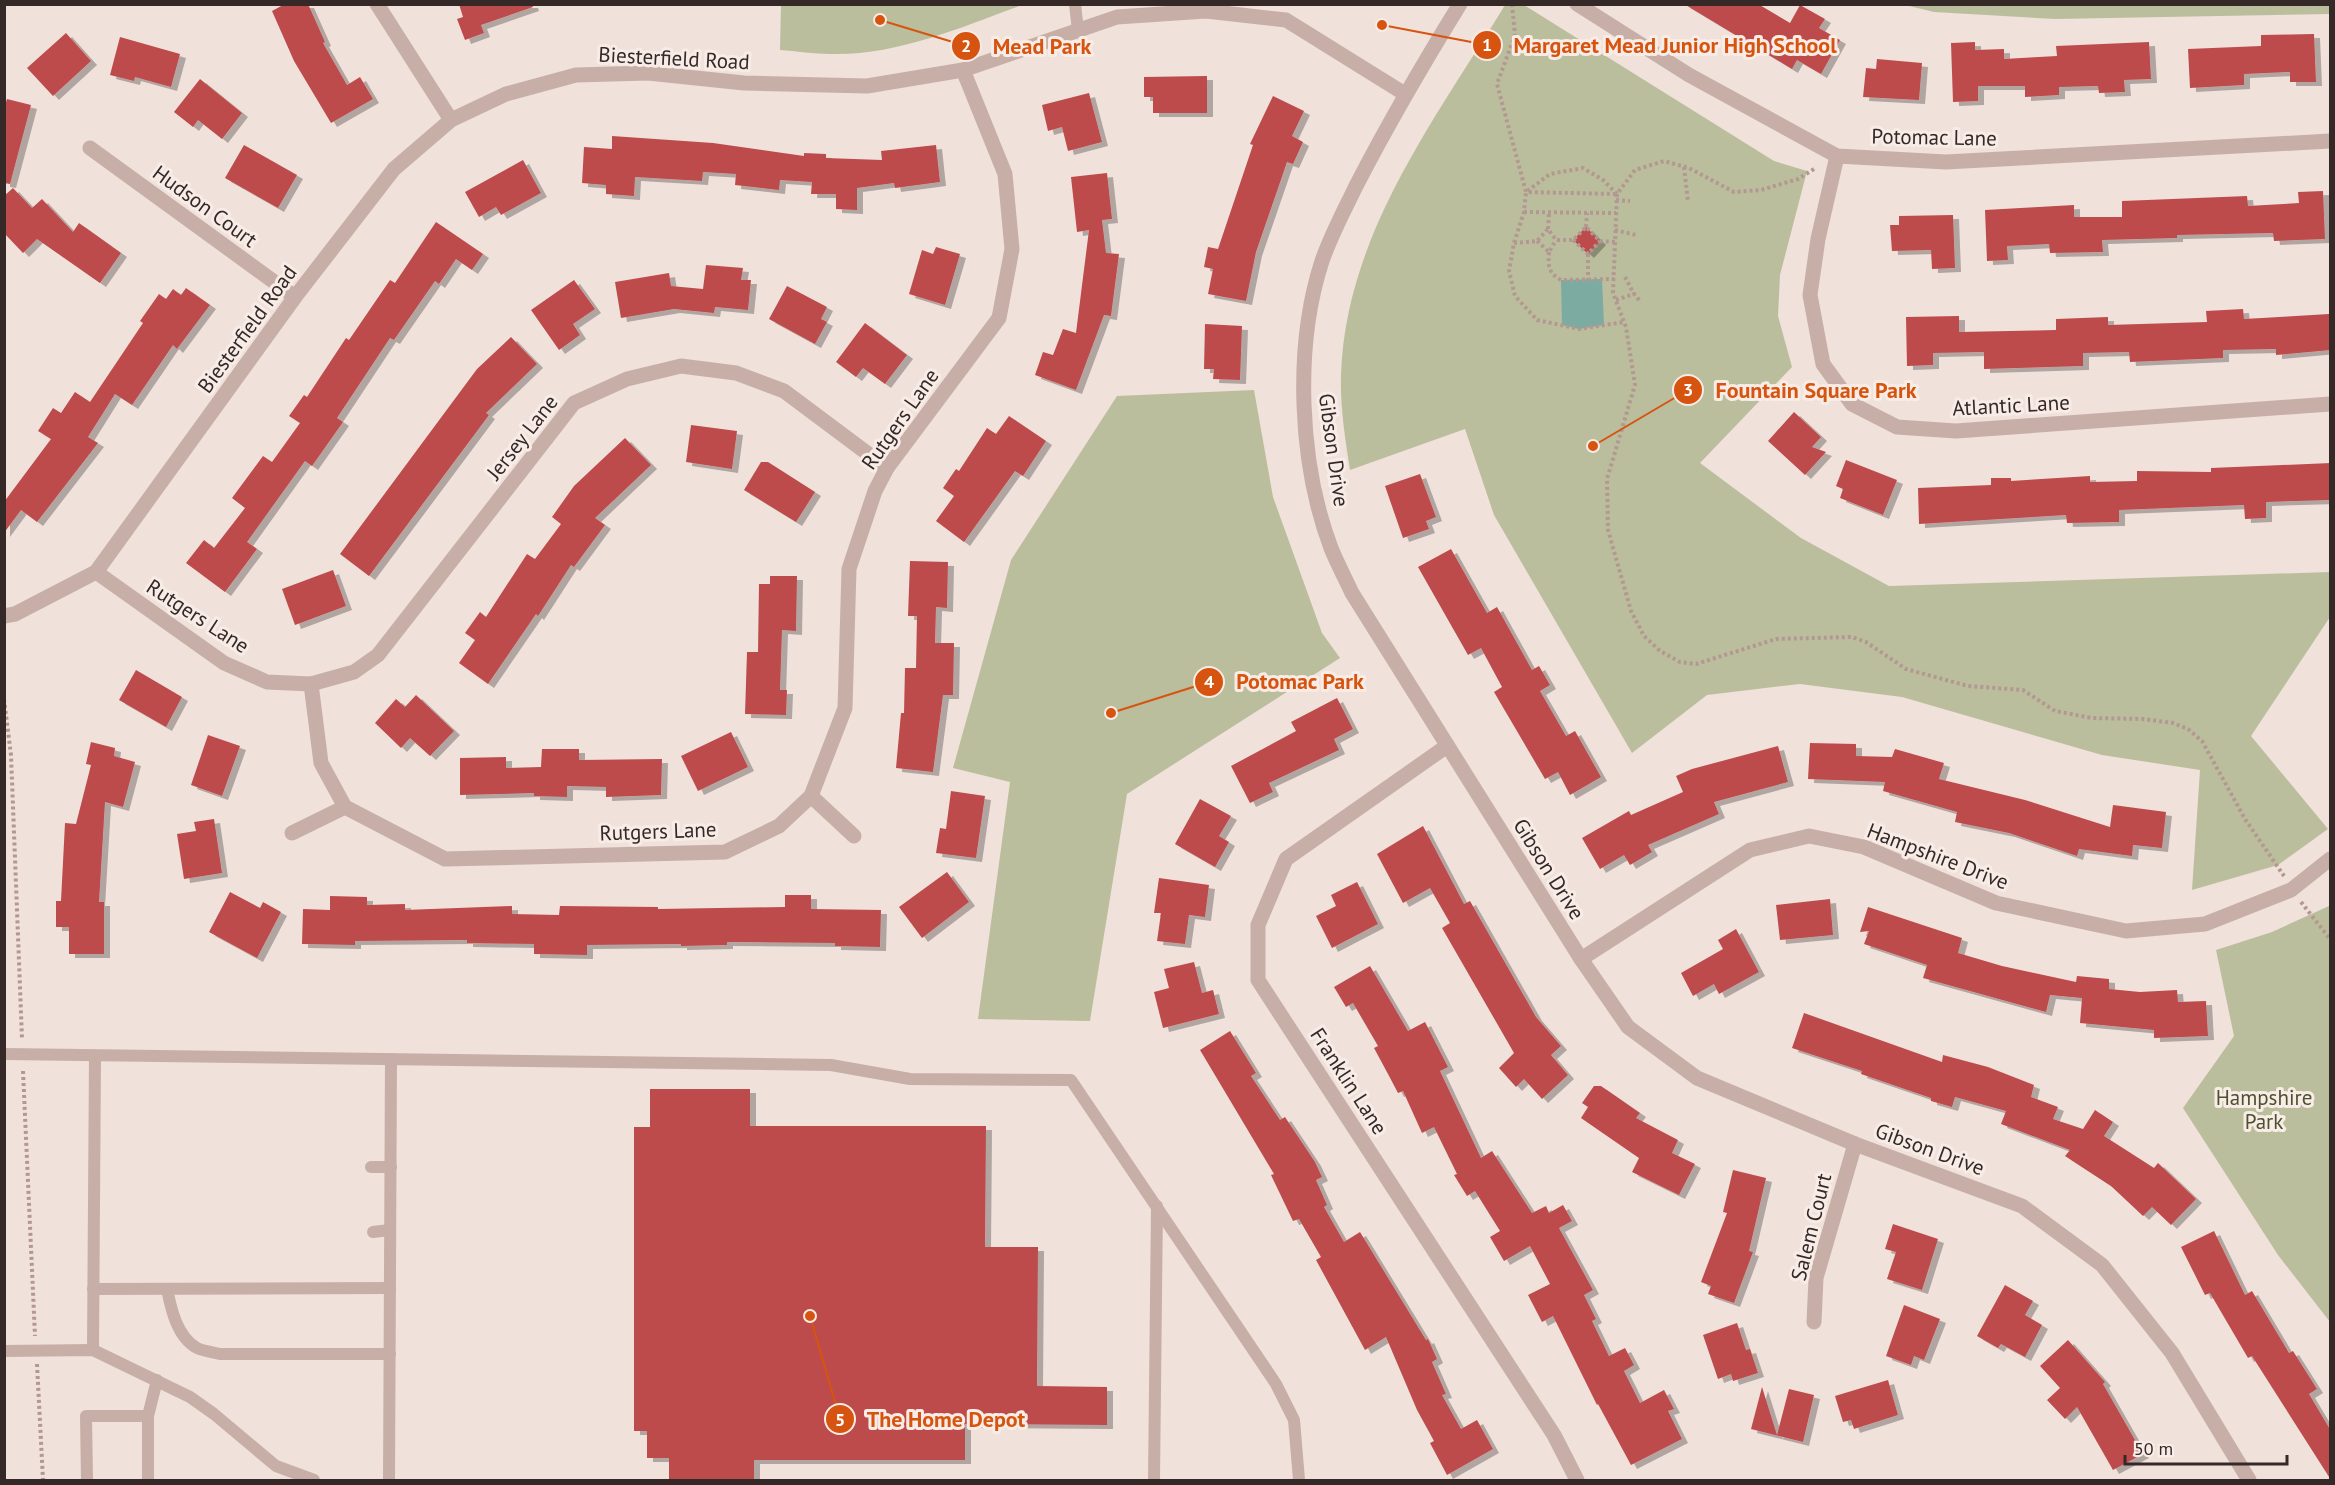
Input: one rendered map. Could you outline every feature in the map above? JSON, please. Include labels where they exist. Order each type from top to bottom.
[{"type":"street","points":[[377,4],[451,120]]},
{"type":"street","name":"Gibson Drive","points":[[1460,4],[1405,94],[1368,162],[1322,260],[1307,331],[1303,388],[1309,452],[1331,548],[1352,593],[1581,959],[1628,1028],[1697,1078],[1855,1143],[2022,1206],[2102,1265],[2172,1353],[2249,1480]]},
{"type":"street","name":"Potomac Lane","points":[[1577,4],[1689,75],[1837,156],[1946,162],[2331,141]]},
{"type":"street","name":"Biesterfield Road","points":[[4,616],[15,614],[96,572],[295,297],[393,169],[451,120],[506,94],[576,75],[648,73],[744,83],[867,86],[963,70],[1117,17],[1206,11],[1286,20],[1405,94]]},
{"type":"street","name":"Rutgers Lane","points":[[345,807],[445,858],[724,852],[779,826],[811,796],[845,708],[849,570],[875,491],[887,468],[999,318],[1012,249],[1005,174],[963,70]]},
{"type":"street","name":"Hudson Court","points":[[90,148],[295,297]]},
{"type":"street","name":"Atlantic Lane","points":[[1837,156],[1818,238],[1810,295],[1823,364],[1852,404],[1897,427],[1956,431],[2331,404]]},
{"type":"street","name":"Jersey Lane","points":[[311,684],[354,672],[378,655],[574,404],[627,379],[681,366],[736,373],[784,391],[887,468]]},
{"type":"street","name":"Rutgers Lane","points":[[96,572],[224,663],[267,682],[311,684]]},
{"type":"street","points":[[292,833],[345,807],[321,763],[311,684]]},
{"type":"street","name":"Franklin Lane","points":[[1447,746],[1286,858],[1258,925],[1258,980],[1547,1425],[1577,1480]]},
{"type":"street","points":[[811,796],[854,836]]},
{"type":"street","name":"Hampshire Drive","points":[[1581,959],[1750,850],[1809,836],[1864,847],[1996,903],[2126,931],[2205,924],[2291,890],[2331,859]]},
{"type":"street","name":"Salem Court","points":[[1814,1322],[1816,1278],[1855,1143]]},
{"type":"lane","points":[[1075,4],[1078,31]]},
{"type":"lane","points":[[4,1054],[831,1065],[910,1079],[1071,1080],[1276,1384],[1294,1420],[1299,1480]]},
{"type":"lane","points":[[93,1350],[95,1056]]},
{"type":"lane","points":[[389,1480],[391,1167],[385,1108],[391,1059]]},
{"type":"lane","points":[[371,1167],[391,1167]]},
{"type":"lane","points":[[1154,1480],[1157,1206]]},
{"type":"lane","points":[[373,1232],[390,1230]]},
{"type":"lane","points":[[93,1289],[390,1288]]},
{"type":"lane","points":[[167,1289],[171,1313],[182,1332],[196,1347],[220,1354],[390,1354]]},
{"type":"lane","points":[[4,1351],[93,1350],[157,1380],[214,1414],[276,1466],[314,1480]]},
{"type":"lane","points":[[148,1480],[147,1416],[157,1380]]},
{"type":"lane","points":[[87,1480],[86,1416],[147,1416]]},
{"type":"lane","points":[[275,1480],[276,1466]]},
{"type":"path","points":[[1512,4],[1515,35],[1497,84],[1526,192],[1524,212],[1514,243],[1509,271],[1515,296],[1537,320],[1579,329],[1624,322]]},
{"type":"path","points":[[1814,169],[1797,179],[1761,190],[1734,192],[1684,166],[1664,161],[1635,170],[1617,194],[1613,293],[1624,322],[1635,385],[1607,479],[1608,530],[1631,611],[1644,636],[1660,651],[1680,662],[1696,664],[1776,639],[1852,637],[1866,642],[1906,669],[1944,681],[1986,689],[2023,690],[2055,711],[2074,716],[2143,719],[2180,726],[2202,741],[2245,819],[2278,865],[2291,890],[2331,939]]},
{"type":"path","points":[[1684,166],[1688,202]]},
{"type":"path","points":[[1526,192],[1550,174],[1583,168],[1603,180],[1617,194]]},
{"type":"path","points":[[1526,192],[1617,194]]},
{"type":"path","points":[[1616,200],[1630,201]]},
{"type":"path","points":[[1524,212],[1616,213]]},
{"type":"path","points":[[1514,243],[1538,241],[1548,229],[1549,212]]},
{"type":"path","points":[[1574,240],[1586,227],[1587,213]]},
{"type":"path","points":[[1586,227],[1600,241],[1615,242]]},
{"type":"path","points":[[1548,229],[1556,240]]},
{"type":"path","points":[[1615,230],[1636,234]]},
{"type":"path","points":[[1556,240],[1574,240],[1587,254],[1588,280]]},
{"type":"path","points":[[1556,240],[1549,252],[1548,269],[1553,276],[1561,280],[1614,279]]},
{"type":"path","points":[[1538,241],[1549,252]]},
{"type":"path","points":[[1587,254],[1600,241]]},
{"type":"path","points":[[1625,278],[1640,301]]},
{"type":"path","points":[[1616,300],[1634,294]]},
{"type":"path","points":[[4,699],[11,754],[22,1055],[36,1352],[42,1421],[43,1480]]},
{"type":"green space","points":[[781,4],[1022,5],[952,31],[904,45],[855,53],[818,54],[780,50]]},
{"type":"green space","points":[[2330,4],[2330,14],[2055,19],[1934,12],[1905,5]]},
{"type":"green space","points":[[1505,5],[1524,5],[1774,161],[1807,171],[1780,275],[1778,316],[1792,367],[1700,463],[1801,538],[1889,586],[2330,572],[2330,617],[2251,736],[2328,829],[2278,865],[2192,890],[2200,770],[2102,755],[1902,697],[1800,684],[1707,695],[1632,753],[1494,515],[1465,429],[1350,470],[1342,410],[1341,374],[1347,323],[1359,273],[1377,226],[1399,180],[1424,135]]},
{"type":"green space","points":[[1254,390],[1273,497],[1322,633],[1340,658],[1127,794],[1090,1021],[978,1019],[1010,782],[953,768],[1011,560],[1117,396]]},
{"type":"green space","name":"Hampshire Park","points":[[2329,906],[2330,1322],[2278,1255],[2183,1108],[2234,1036],[2216,950],[2272,932]]},
{"type":"water","points":[[1602,279],[1604,325],[1579,329],[1562,325],[1561,280]]},
{"type":"building","points":[[285,4],[308,4],[325,42],[323,43],[347,85],[360,77],[373,99],[331,123],[294,61],[272,11]]},
{"type":"building","points":[[459,4],[532,4],[533,7],[481,25],[484,33],[465,40],[457,19],[463,17]]},
{"type":"building","points":[[1684,4],[1758,4],[1790,23],[1800,5],[1825,19],[1819,28],[1840,40],[1821,74],[1797,60],[1792,69]]},
{"type":"building","points":[[66,33],[91,61],[53,96],[27,68]]},
{"type":"building","points":[[2314,34],[2316,82],[2290,82],[2290,72],[2244,74],[2244,85],[2190,88],[2188,49],[2261,46],[2261,35]]},
{"type":"building","points":[[120,37],[180,54],[171,87],[135,77],[134,81],[110,75]]},
{"type":"building","points":[[1975,42],[1975,50],[2004,49],[2004,59],[2057,56],[2056,46],[2149,42],[2151,79],[2124,80],[2125,92],[2099,93],[2098,86],[2059,87],[2059,95],[2025,97],[2025,86],[1978,86],[1978,101],[1953,102],[1951,43]]},
{"type":"building","points":[[1877,59],[1922,63],[1919,100],[1863,97],[1866,68],[1876,69]]},
{"type":"building","points":[[1207,76],[1207,113],[1153,113],[1153,97],[1144,97],[1144,77]]},
{"type":"building","points":[[200,79],[242,113],[222,139],[198,120],[193,127],[174,112]]},
{"type":"building","points":[[1089,93],[1102,142],[1068,151],[1062,127],[1048,131],[1042,105]]},
{"type":"building","points":[[1273,96],[1304,111],[1292,136],[1303,142],[1293,164],[1287,162],[1256,252],[1246,301],[1208,294],[1213,269],[1204,267],[1208,247],[1218,249],[1253,145],[1250,144]]},
{"type":"building","points":[[7,99],[31,105],[10,184],[4,183],[4,109]]},
{"type":"building","points":[[612,136],[713,143],[804,156],[804,153],[826,154],[826,158],[882,160],[881,151],[936,145],[940,182],[895,188],[894,183],[857,188],[857,210],[836,209],[836,194],[811,194],[812,182],[780,180],[779,190],[735,185],[736,174],[703,172],[702,181],[635,177],[634,196],[606,194],[606,185],[582,183],[584,147],[612,149]]},
{"type":"building","points":[[244,145],[297,175],[278,208],[225,178]]},
{"type":"building","points":[[523,160],[541,193],[501,215],[496,207],[479,217],[465,192]]},
{"type":"building","points":[[1107,173],[1112,219],[1102,220],[1106,253],[1119,254],[1111,316],[1104,315],[1076,390],[1035,375],[1043,352],[1053,355],[1063,329],[1076,333],[1089,230],[1077,232],[1071,177]]},
{"type":"building","points":[[13,188],[32,208],[42,199],[73,232],[79,223],[121,253],[100,283],[37,239],[23,253],[4,233],[4,196]]},
{"type":"building","points":[[2323,191],[2325,239],[2274,241],[2273,233],[2177,235],[2177,238],[2102,240],[2103,252],[2050,253],[2049,244],[2007,246],[2008,260],[1987,261],[1985,210],[2074,205],[2074,217],[2122,217],[2122,201],[2247,196],[2248,206],[2299,203],[2298,192]]},
{"type":"building","points":[[1953,215],[1955,268],[1932,269],[1931,250],[1892,251],[1890,225],[1899,225],[1899,216]]},
{"type":"building","points":[[436,222],[483,254],[472,270],[456,259],[439,284],[435,281],[394,340],[390,338],[337,418],[343,422],[312,466],[305,461],[247,542],[257,549],[225,592],[186,563],[204,540],[214,548],[245,508],[232,498],[263,456],[272,462],[300,423],[289,416],[304,395],[307,397],[346,338],[349,340],[390,280],[395,283]]},
{"type":"building","points":[[1586,227],[1600,241],[1588,254],[1573,240]]},
{"type":"building","points":[[936,247],[960,254],[945,305],[909,294],[922,250],[933,254]]},
{"type":"building","points":[[706,265],[743,268],[741,280],[751,280],[748,310],[715,307],[714,313],[674,309],[621,318],[615,282],[669,273],[671,286],[703,289]]},
{"type":"building","points":[[574,280],[595,309],[573,324],[580,335],[559,350],[531,310]]},
{"type":"building","points":[[787,286],[827,307],[821,319],[827,322],[815,344],[769,319]]},
{"type":"building","points":[[186,288],[210,305],[177,349],[173,345],[132,405],[115,394],[88,437],[98,443],[37,522],[21,510],[4,533],[4,502],[51,439],[38,431],[53,408],[61,413],[75,392],[90,402],[143,323],[140,321],[159,294],[166,299],[173,289],[181,295]]},
{"type":"building","points":[[2243,309],[2244,319],[2329,314],[2331,350],[2276,355],[2276,349],[2223,350],[2223,358],[2130,362],[2129,352],[2083,353],[2083,366],[1984,369],[1984,352],[1933,353],[1933,365],[1907,366],[1906,317],[1959,316],[1959,332],[2056,330],[2056,319],[2108,317],[2108,325],[2207,322],[2206,311]]},
{"type":"building","points":[[865,323],[907,355],[885,384],[863,368],[856,377],[836,362]]},
{"type":"building","points":[[1205,324],[1242,326],[1240,380],[1213,379],[1214,369],[1204,369]]},
{"type":"building","points":[[511,337],[537,364],[486,413],[489,415],[369,576],[340,554],[477,369]]},
{"type":"building","points":[[1794,412],[1821,437],[1812,447],[1826,452],[1805,475],[1768,441]]},
{"type":"building","points":[[1009,416],[1046,441],[1023,476],[1015,471],[964,542],[936,521],[954,496],[943,488],[956,469],[959,471],[987,428],[996,434]]},
{"type":"building","points":[[691,425],[737,431],[732,469],[686,462]]},
{"type":"building","points":[[625,438],[651,465],[595,518],[605,525],[574,567],[571,565],[538,616],[536,614],[488,684],[459,663],[475,640],[465,633],[480,612],[486,617],[527,554],[535,559],[561,524],[552,517],[574,486]]},
{"type":"building","points":[[1846,460],[1897,480],[1883,515],[1840,498],[1843,489],[1836,486]]},
{"type":"building","points":[[761,462],[768,462],[815,492],[796,522],[744,490]]},
{"type":"building","points":[[2331,463],[2331,500],[2266,502],[2266,518],[2245,519],[2244,505],[2119,510],[2119,522],[2067,523],[2066,515],[1919,524],[1918,488],[1991,485],[1991,478],[2011,478],[2011,481],[2090,476],[2090,482],[2137,481],[2137,471],[2211,472],[2211,468]]},
{"type":"building","points":[[1420,474],[1436,517],[1426,521],[1429,529],[1403,538],[1385,486]]},
{"type":"building","points":[[1451,549],[1487,613],[1497,607],[1532,670],[1539,666],[1550,685],[1540,691],[1566,736],[1575,731],[1601,777],[1570,795],[1558,772],[1545,779],[1494,692],[1502,687],[1481,648],[1468,655],[1418,567]]},
{"type":"building","points":[[910,561],[948,562],[947,608],[936,607],[935,643],[954,643],[953,695],[943,695],[933,772],[896,768],[901,713],[904,713],[905,668],[916,668],[917,616],[908,616]]},
{"type":"building","points":[[333,570],[346,606],[295,625],[282,589]]},
{"type":"building","points":[[770,576],[797,576],[796,631],[782,630],[780,690],[787,690],[786,715],[745,714],[747,652],[758,652],[759,584],[770,584]]},
{"type":"building","points":[[136,670],[182,697],[166,727],[119,700]]},
{"type":"building","points":[[416,695],[454,731],[430,756],[410,738],[401,748],[375,723],[396,699],[405,707]]},
{"type":"building","points":[[1337,698],[1353,729],[1334,739],[1339,750],[1269,783],[1273,792],[1250,803],[1231,766],[1296,731],[1291,722]]},
{"type":"building","points":[[731,732],[748,767],[698,791],[681,756]]},
{"type":"building","points":[[208,735],[240,746],[222,796],[191,785]]},
{"type":"building","points":[[91,742],[115,748],[114,756],[135,762],[123,807],[105,802],[99,902],[104,902],[104,954],[69,954],[69,927],[56,927],[56,901],[61,901],[65,823],[76,824],[91,765],[86,764]]},
{"type":"building","points":[[1810,743],[1856,744],[1856,756],[1892,757],[1895,749],[1944,763],[1939,779],[2025,800],[2110,827],[2113,805],[2166,812],[2162,848],[2133,845],[2132,856],[2079,849],[2077,856],[2009,833],[1955,822],[1957,812],[1883,791],[1885,782],[1808,779]]},
{"type":"building","points":[[1778,746],[1788,782],[1714,802],[1719,814],[1648,845],[1652,852],[1630,865],[1624,855],[1600,869],[1582,838],[1629,811],[1631,815],[1683,792],[1676,776],[1692,769]]},
{"type":"building","points":[[542,749],[579,749],[579,760],[662,759],[661,795],[606,797],[606,787],[567,786],[567,797],[534,796],[534,793],[460,795],[460,758],[506,757],[506,768],[541,767]]},
{"type":"building","points":[[951,791],[985,796],[976,858],[936,853],[940,828],[946,829]]},
{"type":"building","points":[[1200,799],[1231,816],[1219,836],[1229,842],[1215,867],[1175,844]]},
{"type":"building","points":[[214,819],[222,873],[184,879],[177,834],[196,831],[194,822]]},
{"type":"building","points":[[1423,826],[1464,904],[1470,901],[1536,1017],[1561,1046],[1551,1055],[1568,1075],[1542,1099],[1524,1079],[1516,1087],[1499,1068],[1514,1053],[1442,928],[1450,923],[1430,888],[1403,903],[1377,854]]},
{"type":"building","points":[[947,872],[969,902],[922,938],[899,907]]},
{"type":"building","points":[[1159,878],[1209,885],[1205,917],[1189,915],[1185,944],[1157,941],[1161,913],[1154,913]]},
{"type":"building","points":[[1357,882],[1378,924],[1332,948],[1316,916],[1336,906],[1331,895]]},
{"type":"building","points":[[230,892],[260,908],[263,902],[281,912],[257,958],[209,932]]},
{"type":"building","points":[[785,895],[811,895],[811,909],[881,910],[880,947],[835,946],[835,943],[727,942],[727,945],[681,946],[681,944],[587,945],[587,955],[534,954],[534,944],[467,943],[467,940],[355,941],[355,945],[302,944],[303,909],[330,910],[330,896],[367,897],[367,905],[405,904],[405,910],[512,906],[512,914],[559,915],[560,906],[658,907],[658,909],[785,907]]},
{"type":"building","points":[[1830,899],[1833,935],[1780,940],[1776,905]]},
{"type":"building","points":[[1868,907],[1962,938],[1958,953],[2002,966],[2076,982],[2077,976],[2109,979],[2109,989],[2140,992],[2177,990],[2178,1002],[2206,1001],[2208,1036],[2154,1038],[2154,1030],[2080,1023],[2082,998],[2050,995],[2046,1012],[1923,978],[1927,965],[1864,944],[1869,931],[1860,932]]},
{"type":"building","points":[[1736,929],[1759,972],[1719,994],[1714,984],[1693,996],[1681,973],[1723,949],[1718,940]]},
{"type":"building","points":[[1194,962],[1202,993],[1213,990],[1219,1014],[1163,1028],[1154,992],[1169,988],[1164,969]]},
{"type":"building","points":[[1370,966],[1408,1031],[1425,1022],[1448,1067],[1440,1071],[1481,1158],[1492,1151],[1532,1213],[1546,1206],[1549,1213],[1563,1205],[1572,1221],[1559,1228],[1593,1290],[1584,1295],[1596,1319],[1592,1321],[1609,1356],[1625,1348],[1634,1365],[1624,1371],[1640,1403],[1664,1390],[1674,1409],[1668,1411],[1682,1439],[1631,1465],[1597,1405],[1553,1316],[1542,1322],[1528,1295],[1550,1284],[1530,1246],[1504,1261],[1490,1237],[1500,1231],[1475,1191],[1467,1196],[1454,1175],[1457,1174],[1434,1127],[1422,1133],[1403,1091],[1398,1093],[1374,1048],[1378,1046],[1353,1003],[1346,1007],[1334,987]]},
{"type":"building","points":[[1804,1013],[1942,1062],[1943,1055],[1988,1067],[2034,1085],[2031,1097],[2058,1107],[2053,1119],[2083,1129],[2095,1110],[2113,1122],[2104,1136],[2154,1168],[2158,1163],[2196,1199],[2171,1225],[2152,1207],[2143,1216],[2111,1186],[2065,1156],[2070,1150],[2001,1124],[2006,1111],[1955,1097],[1952,1107],[1931,1101],[1931,1098],[1861,1074],[1862,1071],[1792,1048]]},
{"type":"building","points":[[1230,1031],[1256,1073],[1251,1076],[1280,1120],[1285,1117],[1315,1162],[1322,1177],[1316,1180],[1327,1205],[1324,1207],[1344,1242],[1360,1232],[1426,1340],[1428,1339],[1437,1359],[1432,1362],[1446,1394],[1442,1395],[1461,1429],[1477,1420],[1493,1449],[1447,1475],[1430,1443],[1434,1441],[1417,1410],[1386,1337],[1365,1350],[1316,1260],[1321,1257],[1299,1219],[1293,1221],[1271,1175],[1274,1174],[1200,1050]]},
{"type":"building","points":[[1594,1086],[1601,1086],[1640,1113],[1636,1118],[1678,1140],[1672,1153],[1695,1164],[1679,1195],[1632,1172],[1639,1158],[1581,1118],[1588,1107],[1582,1103]]},
{"type":"building","points":[[650,1089],[750,1089],[750,1126],[986,1126],[985,1247],[1038,1247],[1037,1386],[1107,1387],[1107,1425],[965,1424],[965,1460],[754,1460],[754,1480],[669,1480],[669,1458],[647,1458],[647,1431],[634,1431],[634,1127],[650,1127]]},
{"type":"building","points":[[1733,1170],[1766,1178],[1749,1251],[1753,1252],[1734,1303],[1708,1294],[1711,1286],[1701,1282],[1727,1213],[1723,1212]]},
{"type":"building","points":[[1893,1224],[1938,1239],[1922,1290],[1887,1279],[1896,1252],[1885,1249]]},
{"type":"building","points":[[2214,1231],[2245,1295],[2252,1291],[2289,1353],[2293,1351],[2317,1389],[2309,1394],[2331,1431],[2331,1480],[2252,1356],[2248,1358],[2210,1293],[2205,1295],[2181,1247]]},
{"type":"building","points":[[2005,1285],[2033,1301],[2025,1315],[2042,1325],[2025,1357],[2001,1344],[1998,1348],[1977,1336]]},
{"type":"building","points":[[1904,1305],[1940,1319],[1924,1360],[1914,1356],[1911,1365],[1886,1356]]},
{"type":"building","points":[[1737,1323],[1746,1350],[1750,1349],[1758,1373],[1733,1381],[1731,1374],[1718,1379],[1703,1335]]},
{"type":"building","points":[[2068,1340],[2105,1382],[2103,1384],[2143,1454],[2113,1470],[2077,1407],[2065,1419],[2047,1400],[2060,1388],[2040,1366]]},
{"type":"building","points":[[1888,1380],[1898,1415],[1854,1429],[1851,1420],[1843,1422],[1835,1396]]},
{"type":"building","points":[[1762,1387],[1777,1435],[1789,1389],[1814,1395],[1803,1442],[1751,1429]]},
{"type":"place","name":"Mead Park","points":[[880,20]]},
{"type":"place","name":"Margaret Mead Junior High School","points":[[1382,25]]},
{"type":"place","name":"Fountain Square Park","points":[[1593,446]]},
{"type":"place","name":"Potomac Park","points":[[1111,713]]},
{"type":"place","name":"The Home Depot","points":[[810,1316]]}]
